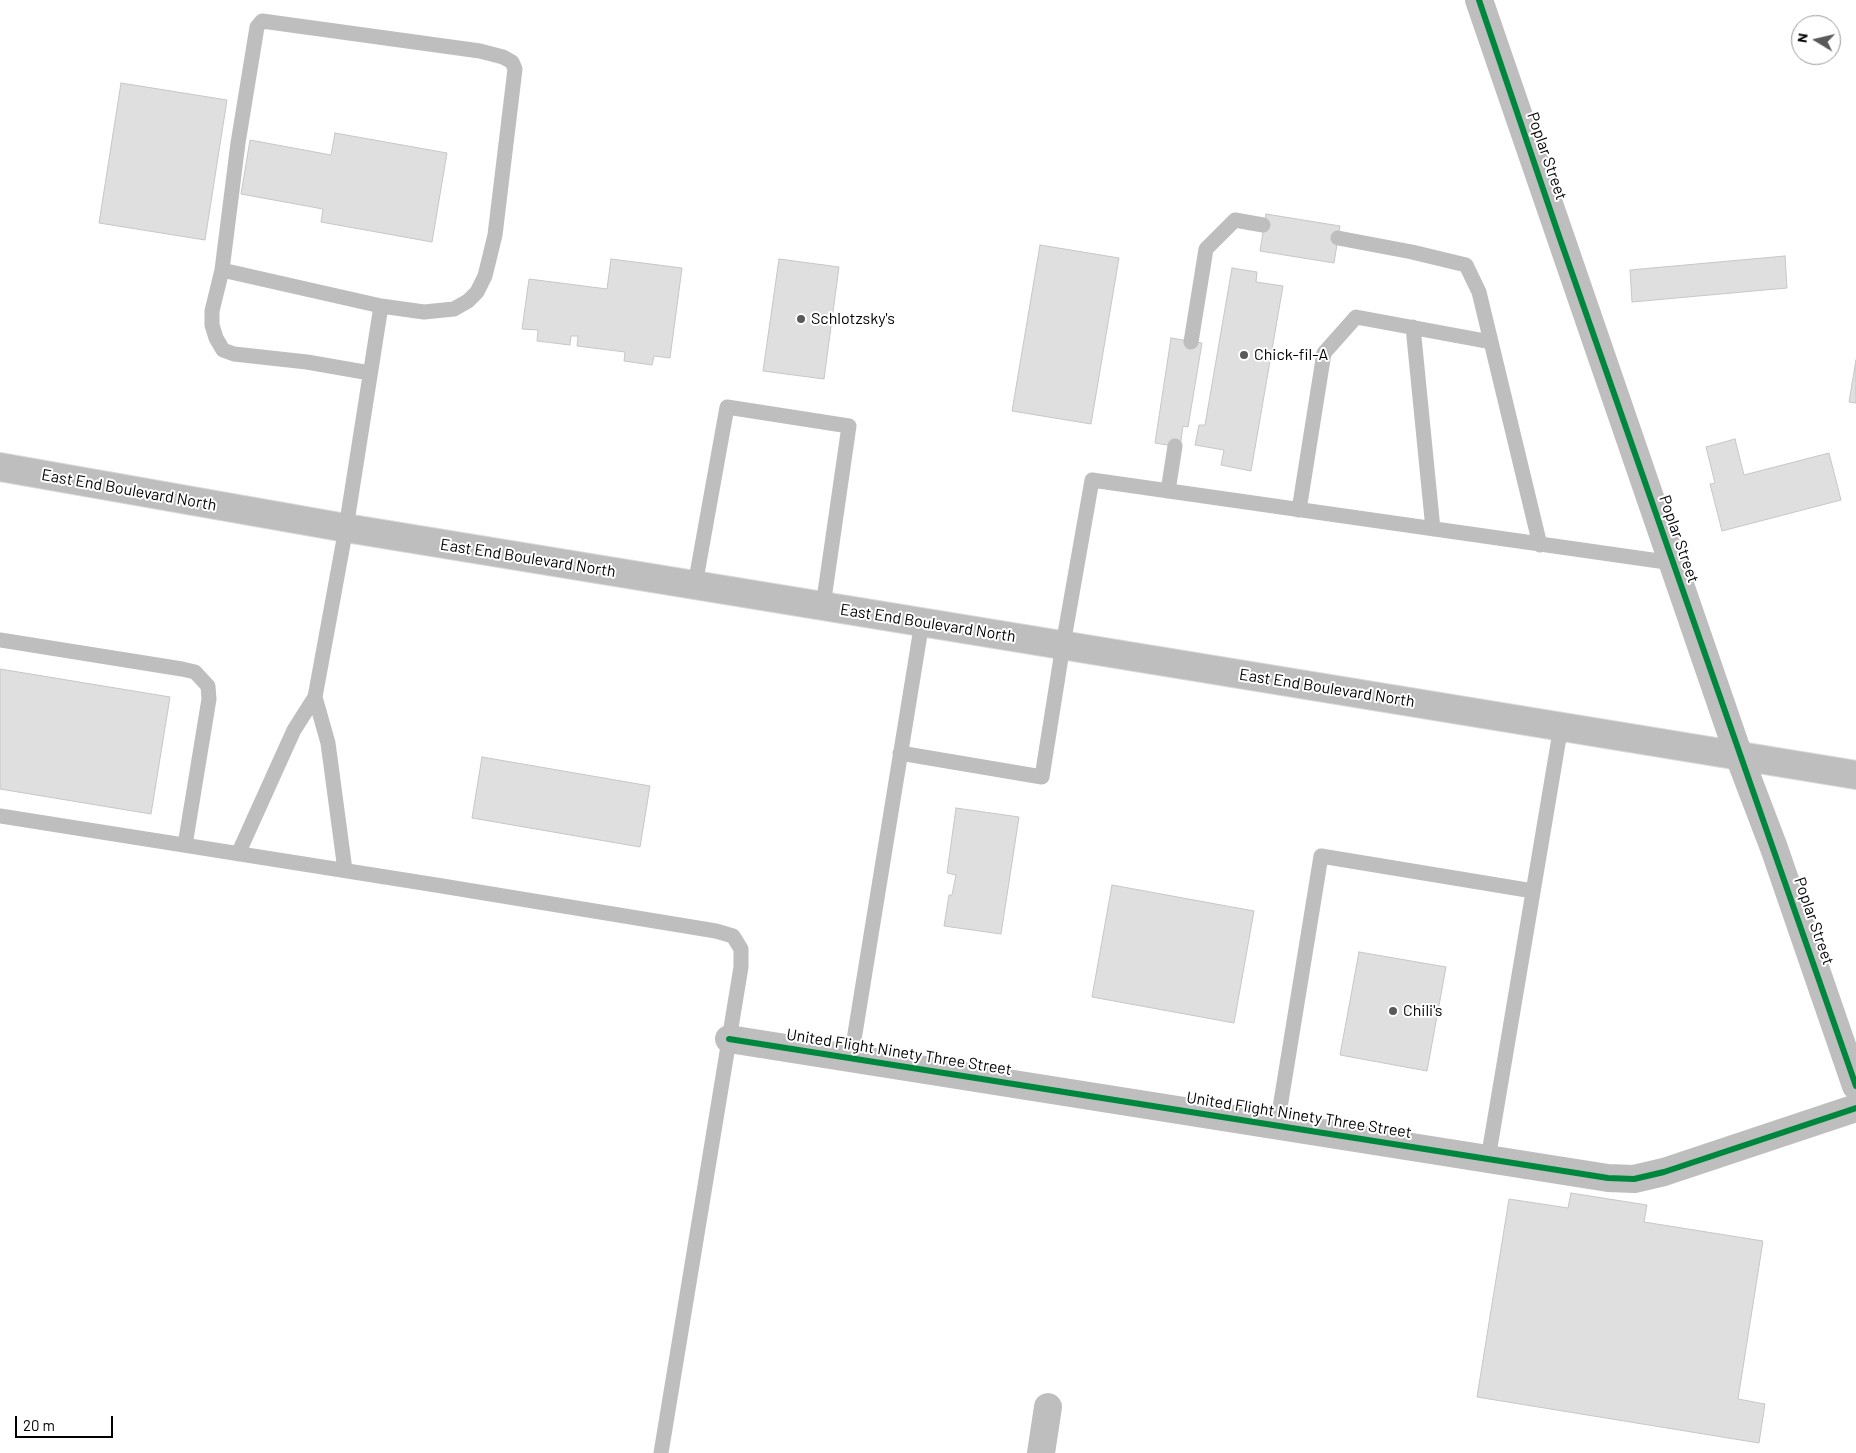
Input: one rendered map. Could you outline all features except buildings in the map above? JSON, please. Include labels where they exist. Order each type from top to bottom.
[{"type":"main road","name":"Poplar Street","points":[[1479,0],[1856,1086]]},
{"type":"main road","name":"East End Boulevard North","points":[[0,467],[346,528],[1856,775]]},
{"type":"main road","name":"United Flight Ninety Three Street","points":[[729,1039],[1608,1178],[1634,1179],[1664,1172],[1856,1108]]},
{"type":"main road","points":[[1041,1453],[1048,1406]]},
{"type":"lane","points":[[222,270],[381,306],[424,312],[454,309],[468,301],[477,292],[485,276],[495,235],[516,69],[512,62],[503,57],[480,51],[262,21],[257,27],[238,143],[222,270],[212,311],[212,325],[218,345],[222,350],[248,356],[307,362],[370,373]]},
{"type":"lane","points":[[1191,342],[1206,249],[1235,220],[1263,225]]},
{"type":"lane","points":[[1338,238],[1412,252],[1466,265],[1479,292],[1540,545]]},
{"type":"lane","points":[[238,854],[294,730],[315,697],[346,528],[381,306]]},
{"type":"lane","points":[[1299,510],[1324,352],[1356,317],[1491,342]]},
{"type":"lane","points":[[1413,327],[1433,529]]},
{"type":"lane","points":[[695,585],[727,408],[849,426],[823,606]]},
{"type":"lane","points":[[1168,491],[1175,446]]},
{"type":"lane","points":[[900,753],[1042,777],[1092,480],[1673,563]]},
{"type":"lane","points":[[851,1058],[922,622]]},
{"type":"lane","points":[[0,640],[182,668],[195,672],[208,686],[209,699],[186,845]]},
{"type":"lane","points":[[315,697],[328,743],[345,870]]},
{"type":"lane","points":[[1488,1159],[1561,726]]},
{"type":"lane","points":[[0,816],[345,870],[716,931],[733,936],[741,949],[741,967],[661,1453]]},
{"type":"lane","points":[[1277,1126],[1321,856],[1533,891]]},
{"type":"cycle path","points":[[1479,0],[1559,236],[1856,1086]]},
{"type":"cycle path","points":[[729,1039],[1608,1178],[1634,1179],[1664,1172],[1856,1108]]},
{"type":"place","name":"Schlotzsky's","points":[[801,319]]},
{"type":"place","name":"Chick-fil-A","points":[[1244,355]]},
{"type":"place","name":"Chili's","points":[[1393,1011]]}]
